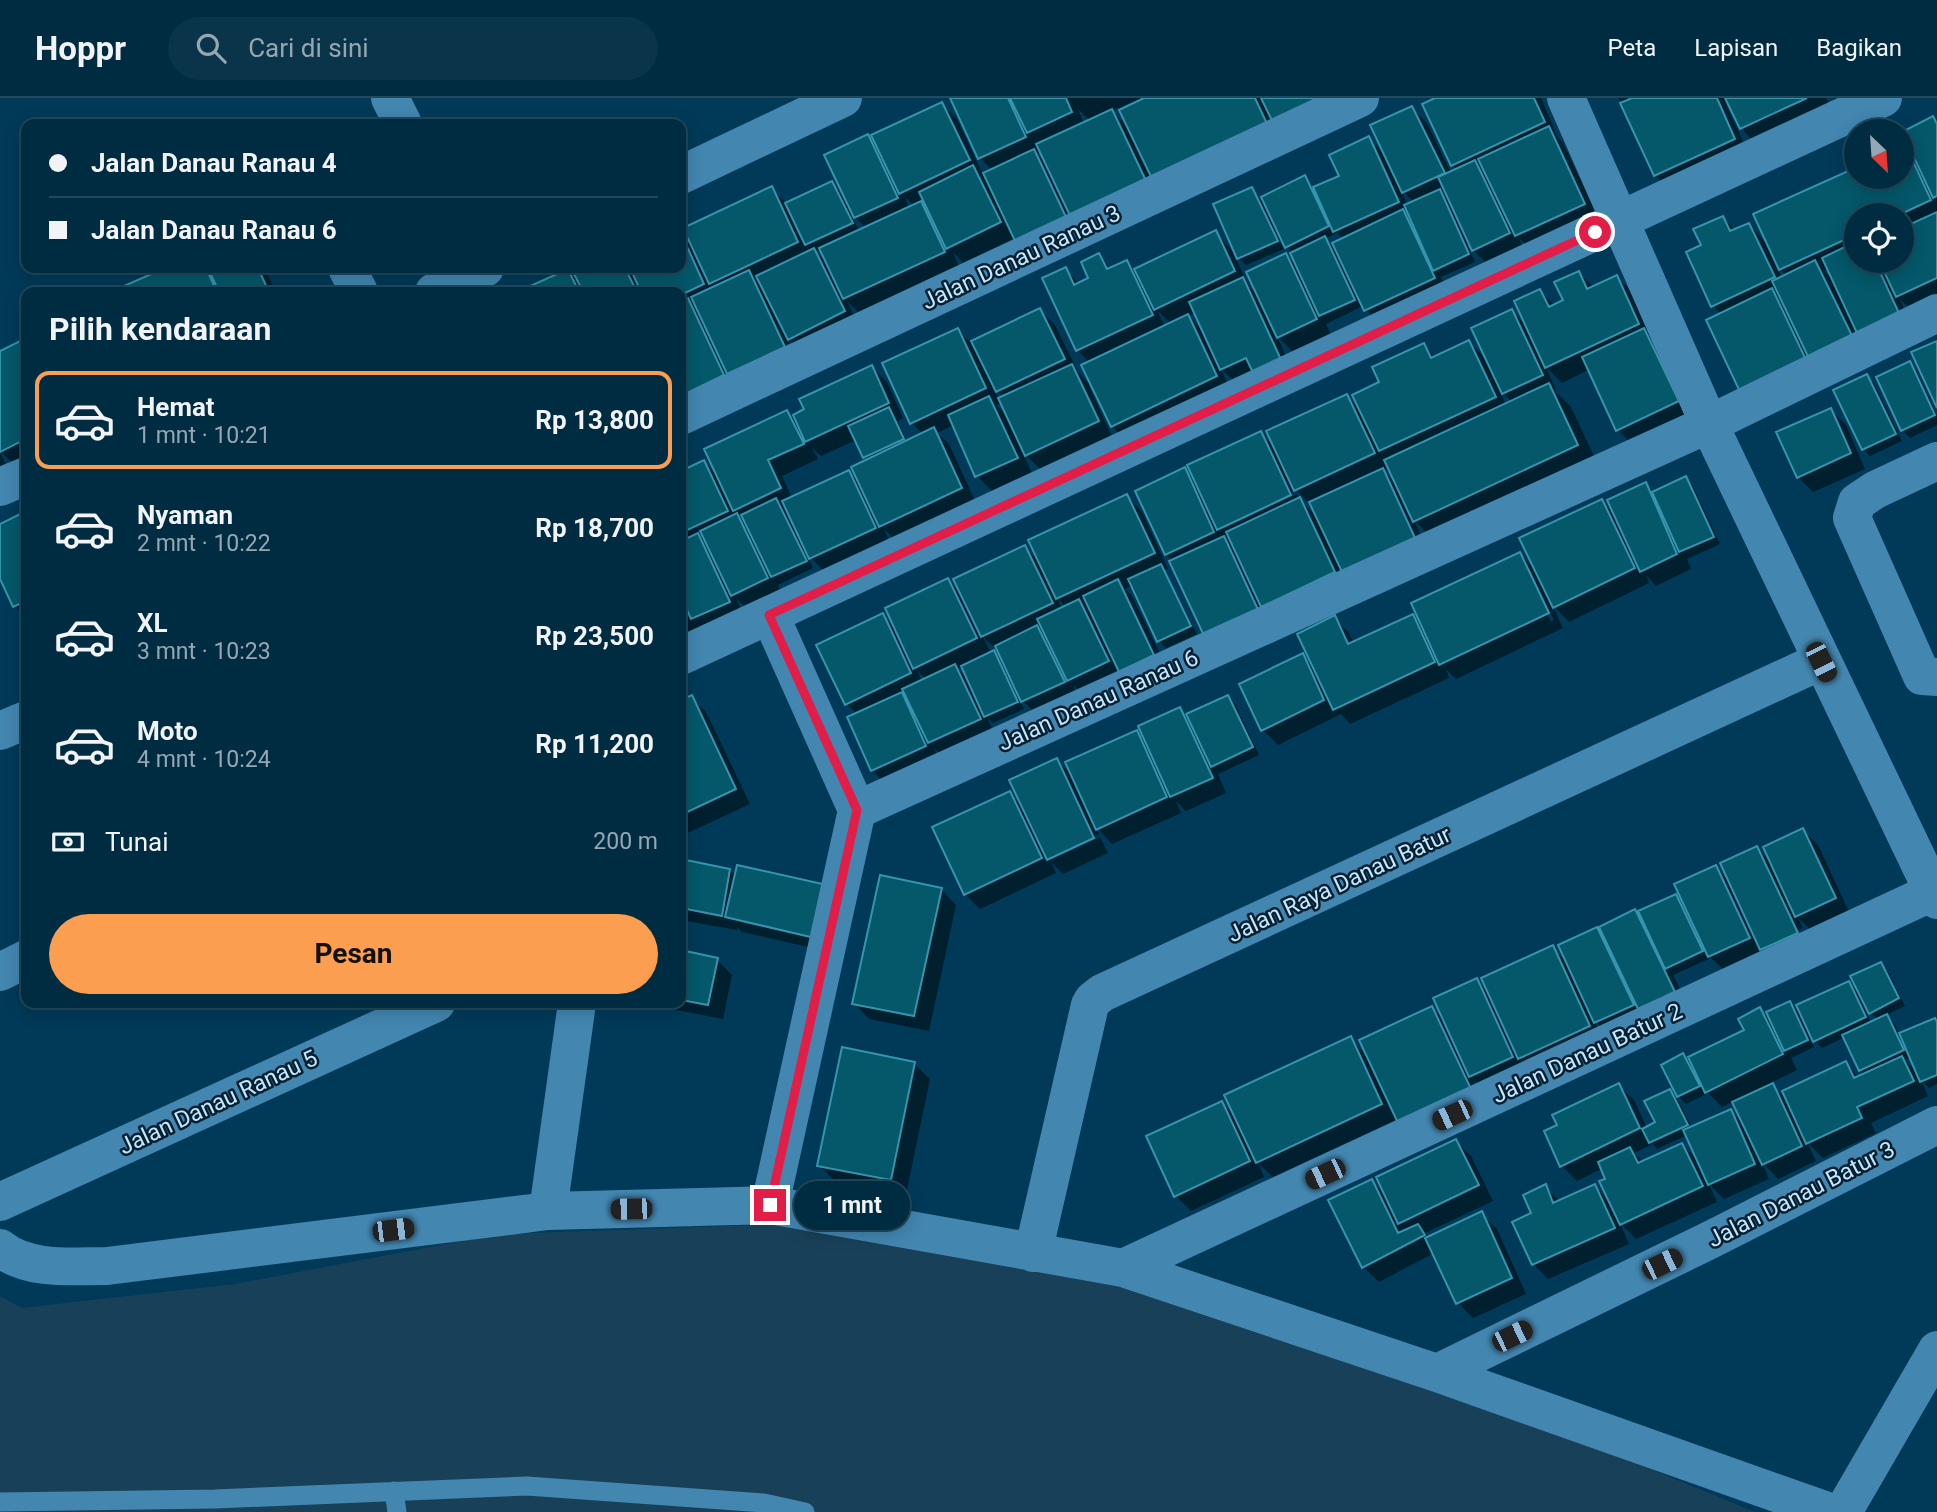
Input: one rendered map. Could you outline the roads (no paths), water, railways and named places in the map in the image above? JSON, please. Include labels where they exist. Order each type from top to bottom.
[{"type":"street","points":[[390,98],[400,119]]},
{"type":"street","points":[[686,173],[842,98]]},
{"type":"street","name":"Jalan Danau Ranau 3","points":[[686,414],[1360,98]]},
{"type":"street","points":[[1566,98],[1709,424],[1821,662],[1936,894]]},
{"type":"street","points":[[686,654],[1883,98]]},
{"type":"street","points":[[444,287],[474,273]]},
{"type":"street","name":"Jalan Danau Ranau 6","points":[[857,810],[1709,424],[1937,313]]},
{"type":"street","points":[[1937,461],[1875,489],[1857,502],[1852,518],[1922,676],[1937,677]]},
{"type":"street","points":[[0,487],[21,477]]},
{"type":"street","points":[[769,615],[857,810],[770,1205]]},
{"type":"street","name":"Jalan Raya Danau Batur","points":[[1033,1253],[1090,1005],[1102,993],[1821,662]]},
{"type":"street","points":[[0,731],[21,721]]},
{"type":"street","name":"Jalan Danau Batur 2","points":[[1123,1268],[1936,894]]},
{"type":"street","points":[[0,972],[21,962]]},
{"type":"street","name":"Jalan Danau Ranau 5","points":[[0,1202],[425,1008]]},
{"type":"street","points":[[548,1211],[576,1008]]},
{"type":"street","name":"Jalan Danau Batur 3","points":[[1437,1373],[1712,1239],[1937,1125]]},
{"type":"street","points":[[0,1248],[11,1257],[53,1266],[107,1266],[548,1211],[770,1205],[1123,1268],[1437,1373],[1830,1512]]},
{"type":"street","points":[[1843,1512],[1937,1350]]},
{"type":"lane","points":[[0,1502],[215,1499],[527,1486],[764,1503],[805,1512]]},
{"type":"lane","points":[[394,1492],[397,1512]]}]
